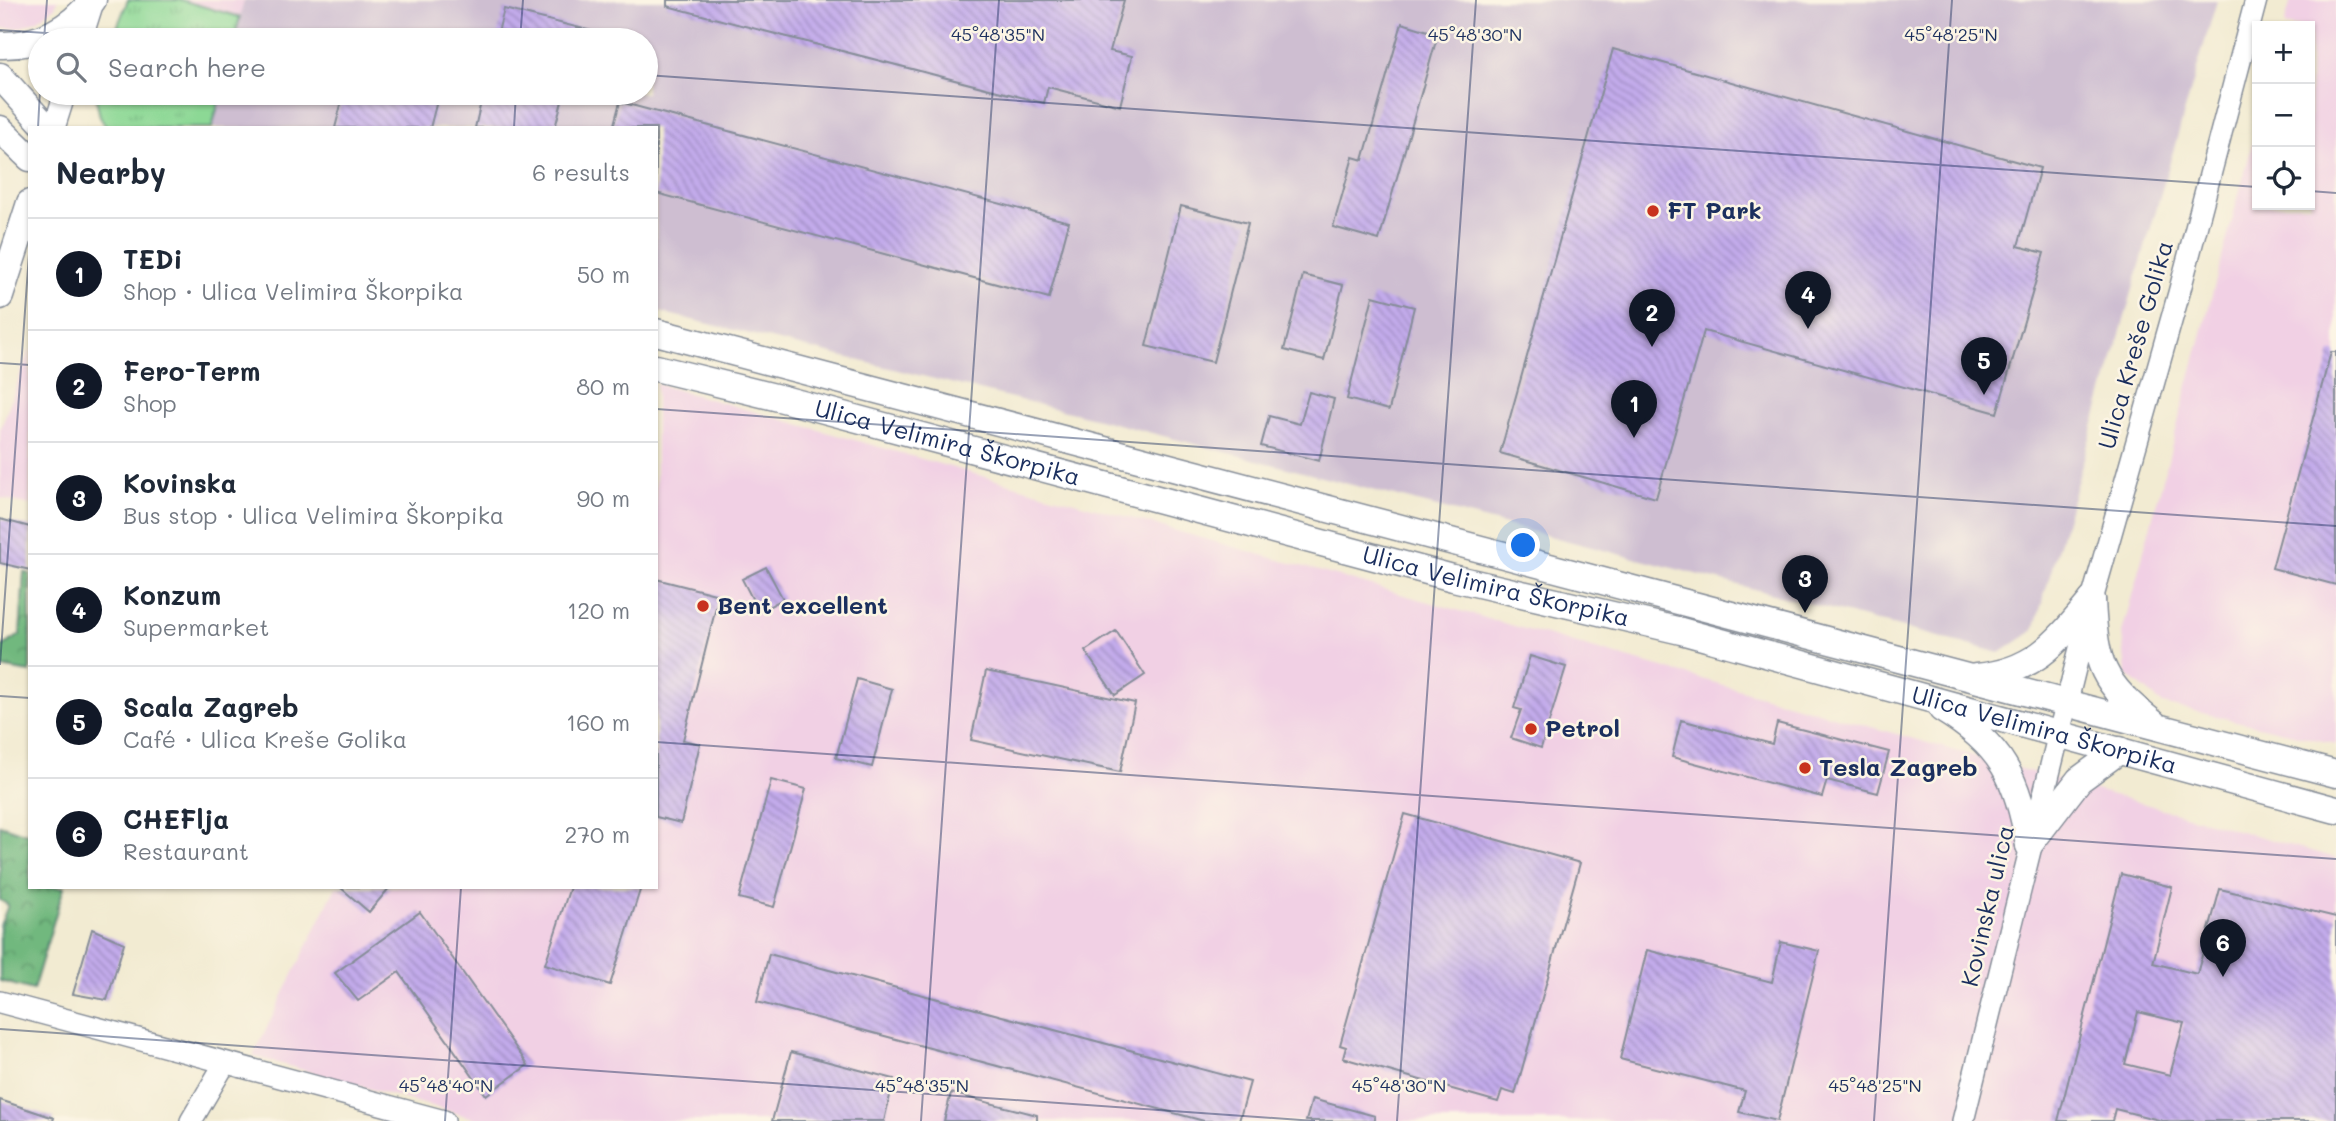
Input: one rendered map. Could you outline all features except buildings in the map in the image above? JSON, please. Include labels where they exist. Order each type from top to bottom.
[{"type":"main road","points":[[64,28],[71,24],[93,0]]},
{"type":"main road","points":[[0,45],[28,42]]},
{"type":"main road","points":[[0,76],[45,126]]},
{"type":"main road","points":[[0,129],[28,156]]},
{"type":"main road","points":[[0,297],[28,209]]},
{"type":"main road","points":[[0,297],[28,260]]},
{"type":"main road","name":"Ulica Velimira Škorpika","points":[[658,333],[2336,774]]},
{"type":"main road","name":"Ulica Velimira Škorpika","points":[[658,368],[783,399],[1440,574],[1681,631],[2336,810]]},
{"type":"main road","points":[[1964,678],[2005,673],[2033,662],[2092,600]]},
{"type":"main road","points":[[2092,600],[2095,647],[2102,670],[2118,694],[2160,729]]},
{"type":"main road","points":[[1916,694],[1982,737],[2004,762],[2022,807],[2029,845]]},
{"type":"main road","points":[[2029,845],[2079,780],[2120,750]]},
{"type":"street","points":[[85,28],[93,0]]},
{"type":"street","name":"Ulica Kreše Golika","points":[[2065,704],[2179,293],[2256,0]]},
{"type":"street","points":[[55,126],[61,105]]},
{"type":"street","name":"Kovinska ulica","points":[[1963,1121],[2065,704]]},
{"type":"street","points":[[0,1002],[444,1121]]},
{"type":"street","points":[[191,1121],[225,1063]]},
{"type":"shaded area","points":[[0,0],[58,0],[55,7],[38,20],[19,28],[3,28],[0,26]]},
{"type":"shaded area","points":[[181,0],[244,0],[240,17]]},
{"type":"shaded area","points":[[244,0],[2217,0],[2034,630],[2000,653],[1094,418],[658,311],[658,126],[213,126],[218,105],[658,105],[658,28],[237,28]]},
{"type":"shaded area","points":[[2291,0],[2336,0],[2336,744],[2163,704],[2126,674],[2122,633],[2252,145],[2252,210],[2315,210],[2315,21],[2285,21]]},
{"type":"shaded area","points":[[28,354],[28,505],[0,498],[0,430]]},
{"type":"shaded area","points":[[658,385],[2336,858],[2336,1121],[484,1121],[253,1056],[335,889],[658,889]]},
{"type":"green space","points":[[128,0],[181,0],[240,17],[237,28],[117,28]]},
{"type":"green space","points":[[98,105],[218,105],[213,126],[106,126]]},
{"type":"green space","points":[[24,572],[28,573],[28,672],[0,667],[0,648],[20,635]]},
{"type":"green space","points":[[0,825],[28,834],[28,889],[63,889],[33,990],[0,981],[0,926],[8,905],[0,900]]},
{"type":"place","name":"FT Park","points":[[1653,211]]},
{"type":"place","name":"Konzum","points":[[1808,329]]},
{"type":"place","name":"Fero-Term","points":[[1652,347]]},
{"type":"place","name":"Scala Zagreb","points":[[1984,395]]},
{"type":"place","name":"TEDi","points":[[1634,438]]},
{"type":"place","name":"Bent excellent","points":[[703,606]]},
{"type":"place","name":"Kovinska","points":[[1805,613]]},
{"type":"place","name":"Petrol","points":[[1531,729]]},
{"type":"place","name":"Tesla Zagreb","points":[[1805,768]]},
{"type":"place","name":"CHEFlja","points":[[2223,977]]}]
